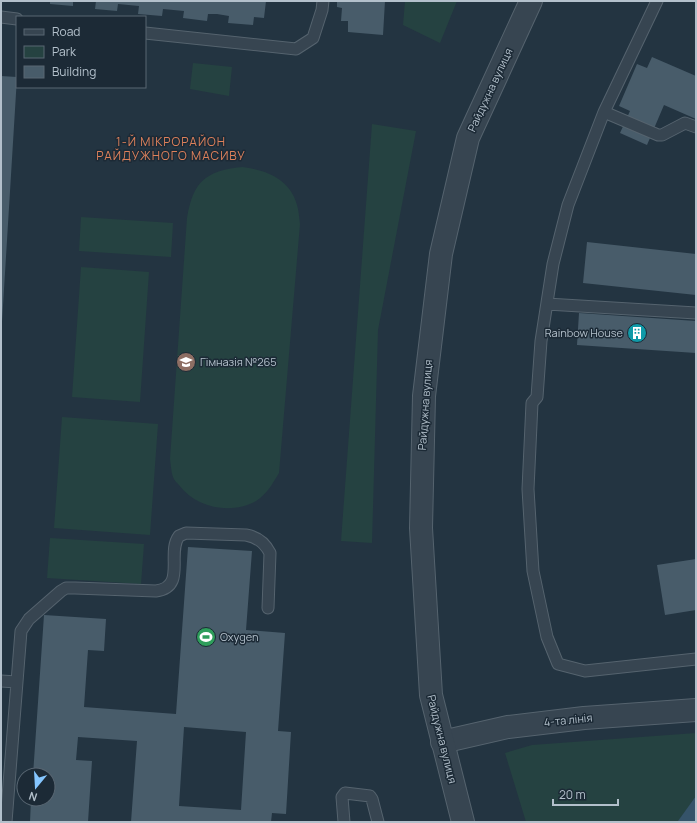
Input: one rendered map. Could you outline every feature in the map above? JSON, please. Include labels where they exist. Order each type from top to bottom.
[{"type":"street","name":"Райдужна вулиця","points":[[463,822],[431,694],[420,528],[424,396],[441,254],[468,138],[531,1]]},
{"type":"street","name":"4-та лінія","points":[[442,742],[508,726],[584,718],[696,710]]},
{"type":"lane","points":[[146,33],[296,49],[313,38],[322,10],[323,1]]},
{"type":"lane","points":[[657,1],[604,112],[568,205],[553,264],[541,342],[537,397],[532,403],[531,409],[528,489],[534,571],[547,636],[558,664],[585,671],[696,659]]},
{"type":"lane","points":[[1,17],[16,19]]},
{"type":"lane","points":[[604,112],[658,135],[662,135],[685,123],[696,127]]},
{"type":"lane","points":[[547,304],[696,313]]},
{"type":"lane","points":[[6,822],[21,631],[29,619],[56,595],[66,588],[163,590],[168,587],[173,577],[177,539],[179,536],[186,533],[246,535],[255,537],[270,553],[268,608]]},
{"type":"lane","points":[[1,680],[17,682]]},
{"type":"lane","points":[[344,822],[342,796],[345,793],[370,796],[372,798],[378,822]]},
{"type":"green space","points":[[405,1],[457,1],[440,43],[403,25]]},
{"type":"green space","points":[[193,63],[232,67],[229,96],[190,89]]},
{"type":"green space","points":[[372,124],[416,131],[378,330],[372,543],[341,541]]},
{"type":"green space","points":[[242,167],[268,173],[283,182],[294,196],[298,207],[300,224],[279,473],[267,492],[256,501],[236,508],[225,508],[204,504],[186,493],[173,478],[170,459],[187,218],[193,195],[203,180],[210,175],[219,172]]},
{"type":"green space","points":[[81,217],[173,223],[171,257],[79,251]]},
{"type":"green space","points":[[81,267],[149,272],[140,402],[72,397]]},
{"type":"green space","points":[[62,417],[158,424],[150,535],[54,528]]},
{"type":"green space","points":[[50,538],[144,544],[141,584],[47,578]]},
{"type":"green space","points":[[696,733],[696,796],[678,822],[526,822],[505,753],[532,745]]},
{"type":"water","points":[[696,796],[696,822],[678,822],[678,821]]},
{"type":"building","points":[[50,1],[73,1],[73,6],[50,4]]},
{"type":"building","points":[[96,1],[266,1],[264,18],[254,17],[253,25],[228,23],[229,16],[217,14],[208,14],[207,21],[183,18],[184,11],[163,9],[162,16],[138,14],[139,6],[118,4],[117,11],[95,9]]},
{"type":"building","points":[[337,1],[385,1],[383,35],[348,32],[348,21],[341,21],[342,8],[337,7]]},
{"type":"building","points":[[652,57],[696,76],[696,119],[664,105],[647,145],[620,133],[630,111],[619,106],[637,64],[647,68]]},
{"type":"building","points":[[1,76],[16,77],[16,88],[1,322]]},
{"type":"building","points":[[587,242],[696,254],[696,295],[583,283]]},
{"type":"building","name":"Rainbow House","points":[[579,313],[696,321],[696,353],[577,345]]},
{"type":"building","points":[[188,547],[252,551],[246,630],[285,633],[278,731],[291,732],[286,814],[272,813],[271,822],[131,822],[137,741],[78,737],[76,760],[92,761],[88,822],[30,822],[31,807],[56,807],[56,767],[34,767],[44,615],[106,619],[104,651],[88,650],[84,707],[176,714]],"holes":[[[184,727],[246,732],[241,810],[179,806]]]},
{"type":"building","points":[[696,559],[696,610],[665,615],[657,565]]},
{"type":"place","name":"Rainbow House","points":[[637,333]]},
{"type":"place","name":"Гімназія №265","points":[[186,362]]},
{"type":"place","name":"Oxygen","points":[[206,637]]},
{"type":"district","name":"1-Й МІКРОРАЙОН РАЙДУЖНОГО МАСИВУ","points":[[171,149]]}]
